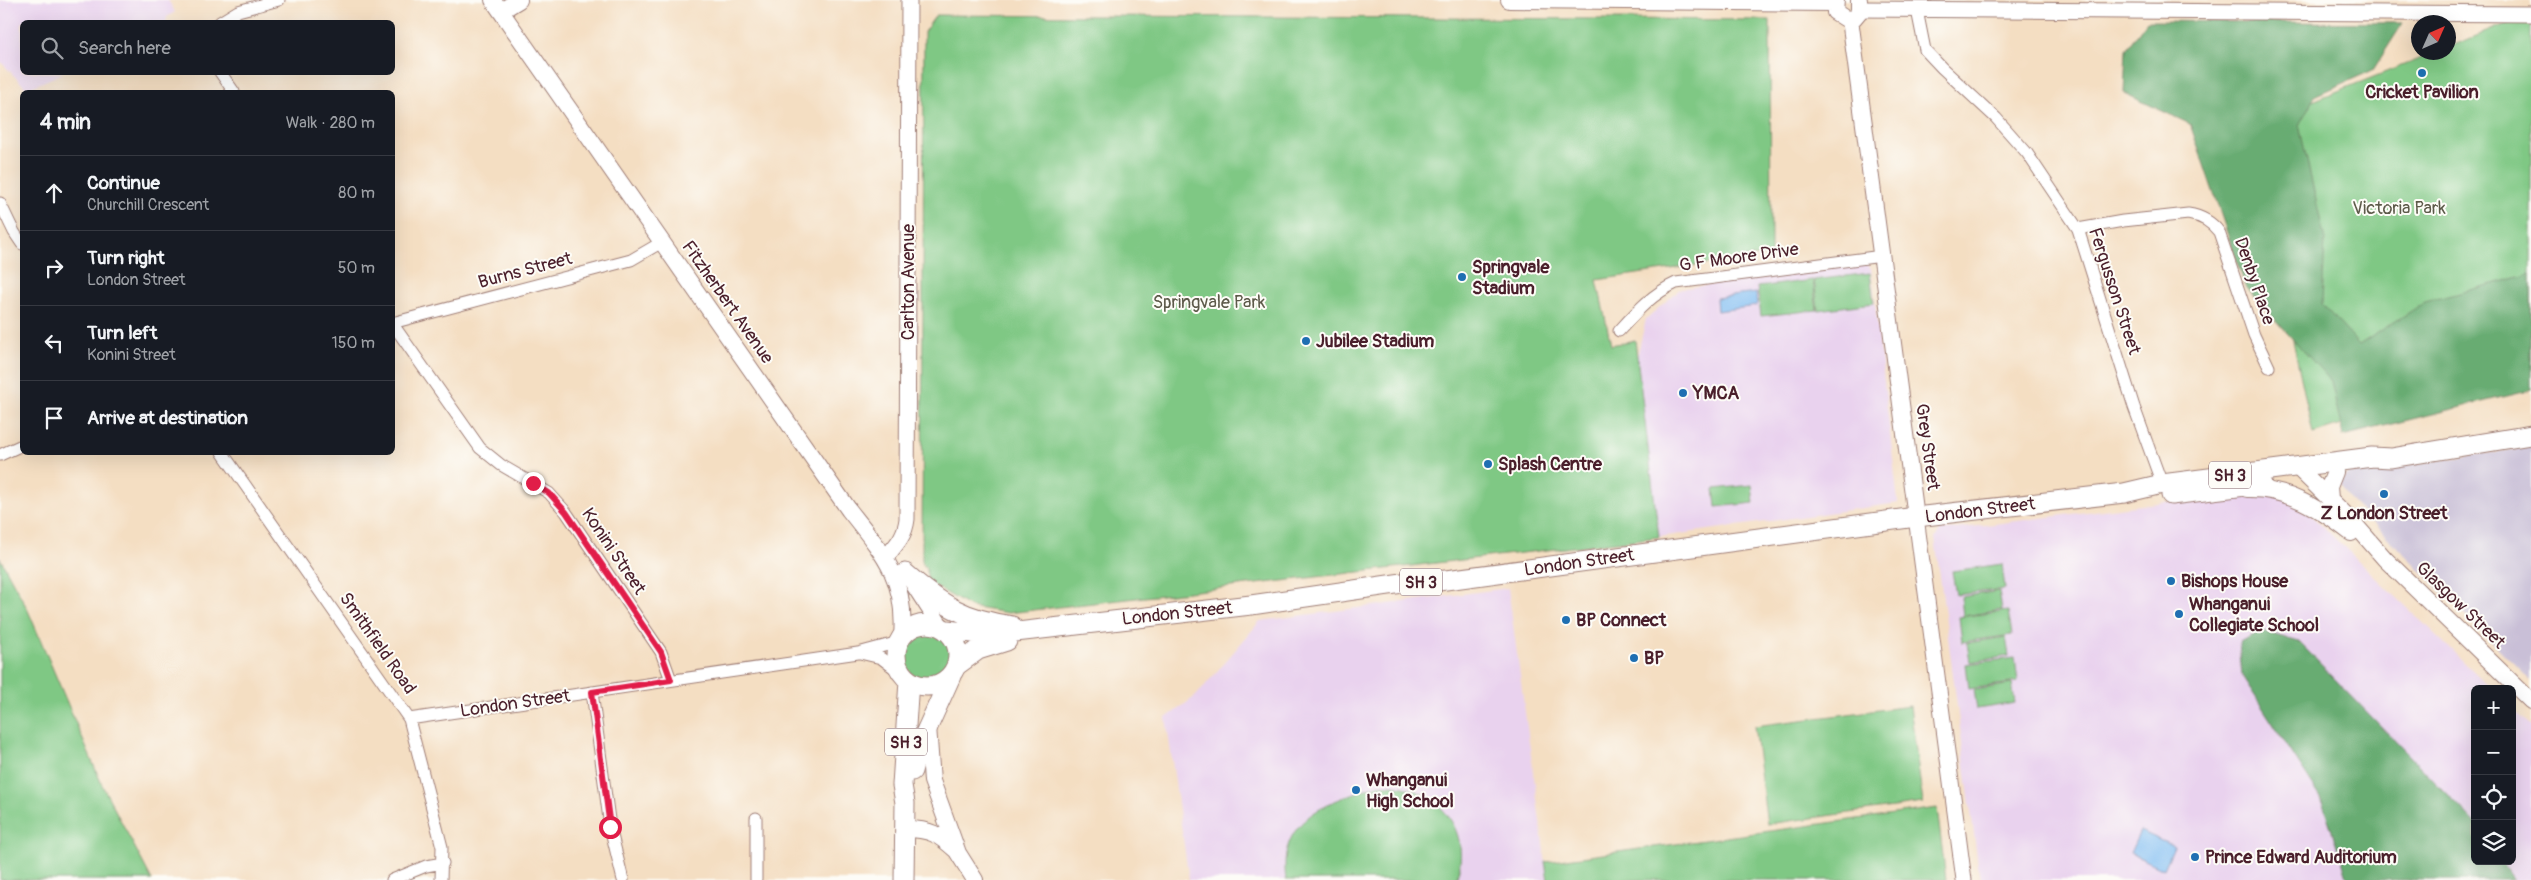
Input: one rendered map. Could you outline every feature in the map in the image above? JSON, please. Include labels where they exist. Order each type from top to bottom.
[{"type":"highway","name":"London Street","points":[[2124,493],[2164,496],[2221,490],[2372,457],[2391,458],[2531,435]]},
{"type":"highway","name":"London Street","points":[[944,628],[990,635],[1251,605],[1416,581],[1440,581],[1916,517],[2124,493],[2162,484],[2302,472],[2335,472],[2375,465],[2391,458]]},
{"type":"highway","points":[[905,573],[950,608],[994,623],[1033,629]]},
{"type":"highway","name":"SH 3","points":[[944,628],[922,625],[908,631],[900,640],[896,654],[897,664],[905,677],[926,687],[943,682],[954,670]]},
{"type":"highway","points":[[944,628],[956,646],[954,670]]},
{"type":"highway","name":"London Street","points":[[954,670],[978,650],[1005,642],[1033,629]]},
{"type":"highway","name":"SH 3","points":[[905,804],[912,766],[928,724],[954,670]]},
{"type":"highway","name":"SH 3","points":[[904,880],[905,804],[902,785],[905,677]]},
{"type":"main road","points":[[497,5],[519,0]]},
{"type":"main road","points":[[1509,0],[1835,2],[1838,15],[1856,9]]},
{"type":"main road","name":"Fitzherbert Avenue","points":[[497,5],[849,510],[886,557],[902,597],[904,618],[900,640]]},
{"type":"main road","name":"Grey Street","points":[[1856,9],[1882,256],[1916,517]]},
{"type":"main road","name":"Glasgow Street","points":[[2302,472],[2385,558],[2531,702]]},
{"type":"main road","points":[[2330,499],[2329,487],[2335,472]]},
{"type":"main road","name":"Glasgow Street","points":[[2221,490],[2270,491],[2309,503],[2385,558]]},
{"type":"main road","points":[[886,557],[905,573],[944,628]]},
{"type":"main road","points":[[928,724],[932,781],[958,853],[975,880]]},
{"type":"main road","points":[[905,829],[927,830],[938,834],[958,853]]},
{"type":"street","points":[[223,20],[238,11],[279,0]]},
{"type":"street","name":"Carlton Avenue","points":[[886,557],[901,539],[907,519],[910,0]]},
{"type":"street","points":[[1856,9],[1917,10],[2058,4],[2531,14]]},
{"type":"street","name":"Fergusson Street","points":[[1917,10],[1926,50],[1996,118],[2027,153],[2078,229],[2134,407],[2162,484]]},
{"type":"street","points":[[222,75],[233,90]]},
{"type":"street","points":[[0,204],[20,240]]},
{"type":"street","name":"Denby Place","points":[[2078,229],[2123,221],[2188,214],[2207,220],[2219,232],[2254,335],[2269,367]]},
{"type":"street","name":"Burns Street","points":[[395,322],[631,260],[662,242]]},
{"type":"street","name":"G F Moore Drive","points":[[1619,331],[1659,291],[1676,283],[1882,256]]},
{"type":"street","name":"Konini Street","points":[[395,327],[480,448],[501,465],[549,493],[566,512],[661,652],[671,680]]},
{"type":"street","points":[[0,455],[20,446]]},
{"type":"street","name":"Smithfield Road","points":[[224,455],[409,719],[436,820],[443,863],[441,880]]},
{"type":"street","name":"Grey Street","points":[[1916,517],[1964,880]]},
{"type":"street","name":"London Street","points":[[409,719],[858,653],[900,640]]},
{"type":"street","name":"London Street","points":[[858,653],[873,655],[905,677]]},
{"type":"street","points":[[592,692],[610,827],[623,880]]},
{"type":"street","points":[[756,818],[756,880]]},
{"type":"street","points":[[392,880],[426,866],[443,863]]},
{"type":"shaded area","points":[[0,0],[168,0],[175,12],[167,17],[166,20],[20,20],[20,75],[58,75],[27,89],[0,61]]},
{"type":"shaded area","points":[[1865,262],[1871,268],[1898,503],[1659,537],[1637,357],[1646,319],[1680,289]]},
{"type":"shaded area","points":[[2531,447],[2531,681],[2349,499],[2339,484],[2349,473]]},
{"type":"shaded area","name":"Whanganui Collegiate School","points":[[2259,490],[2295,500],[2488,685],[2471,685],[2471,865],[2516,865],[2516,712],[2531,726],[2531,880],[1980,880],[1935,538],[1940,531]]},
{"type":"shaded area","name":"Whanganui High School","points":[[1508,588],[1548,880],[1189,880],[1166,718],[1196,696],[1260,621]]},
{"type":"green space","name":"Springvale Park","points":[[936,15],[1770,20],[1771,254],[1597,280],[1611,345],[1635,340],[1659,537],[1008,613],[970,607],[928,582],[926,568],[922,563],[924,32]]},
{"type":"green space","points":[[2147,21],[2403,23],[2373,70],[2315,96],[2299,125],[2325,240],[2322,304],[2359,345],[2425,302],[2531,274],[2531,390],[2343,436],[2331,381],[2246,288],[2190,124],[2124,93],[2126,49]]},
{"type":"green space","name":"Victoria Park","points":[[2511,22],[2531,22],[2531,363],[2313,434],[2264,205],[2300,106],[2416,60],[2456,60],[2456,44]]},
{"type":"green space","points":[[1870,273],[1874,303],[1818,310],[1814,280]]},
{"type":"green space","points":[[1813,280],[1817,310],[1761,316],[1757,287]]},
{"type":"green space","points":[[1752,485],[1754,503],[1716,507],[1714,489]]},
{"type":"green space","points":[[0,558],[27,608],[103,787],[152,880],[0,880]]},
{"type":"green space","points":[[2002,564],[2005,589],[1956,595],[1952,571]]},
{"type":"green space","points":[[1999,591],[2002,610],[1963,616],[1961,597]]},
{"type":"green space","points":[[2008,611],[2012,635],[1962,642],[1959,617]]},
{"type":"green space","points":[[922,631],[932,631],[944,638],[951,650],[951,660],[944,672],[932,679],[922,679],[914,675],[907,668],[903,660],[903,650],[907,642],[914,635]]},
{"type":"green space","points":[[2262,631],[2299,642],[2471,819],[2471,865],[2503,865],[2513,880],[2351,880],[2347,876],[2321,798],[2242,676],[2239,642]]},
{"type":"green space","points":[[2006,637],[2009,656],[1970,662],[1967,643]]},
{"type":"green space","points":[[2015,658],[2018,682],[1969,689],[1966,664]]},
{"type":"green space","points":[[2012,684],[2015,703],[1977,709],[1974,690]]},
{"type":"green space","points":[[1910,706],[1923,803],[1767,824],[1754,726]]},
{"type":"green space","points":[[1377,785],[1397,786],[1415,791],[1431,799],[1444,811],[1454,825],[1459,842],[1460,860],[1456,880],[1286,880],[1285,859],[1290,841],[1298,827],[1310,815],[1325,806]]},
{"type":"green space","points":[[1937,808],[1946,880],[1548,880],[1545,862]]},
{"type":"water","points":[[1756,293],[1757,306],[1717,311],[1716,298]]},
{"type":"water","points":[[2140,831],[2174,846],[2164,869],[2130,853]]},
{"type":"place","name":"Cricket Pavilion","points":[[2422,73]]},
{"type":"place","name":"Springvale Stadium","points":[[1462,277]]},
{"type":"place","name":"Jubilee Stadium","points":[[1306,341]]},
{"type":"place","name":"YMCA","points":[[1683,393]]},
{"type":"place","name":"Splash Centre","points":[[1488,464]]},
{"type":"place","name":"Z London Street","points":[[2384,494]]},
{"type":"place","name":"Bishops House","points":[[2171,581]]},
{"type":"place","name":"Whanganui Collegiate School","points":[[2179,614]]},
{"type":"place","name":"BP Connect","points":[[1566,620]]},
{"type":"place","name":"BP","points":[[1634,658]]},
{"type":"place","name":"Whanganui High School","points":[[1356,790]]},
{"type":"place","name":"Prince Edward Auditorium","points":[[2195,857]]},
{"type":"route","points":[[533,483],[549,493],[566,512],[661,652],[671,680],[592,692],[610,827]]}]
